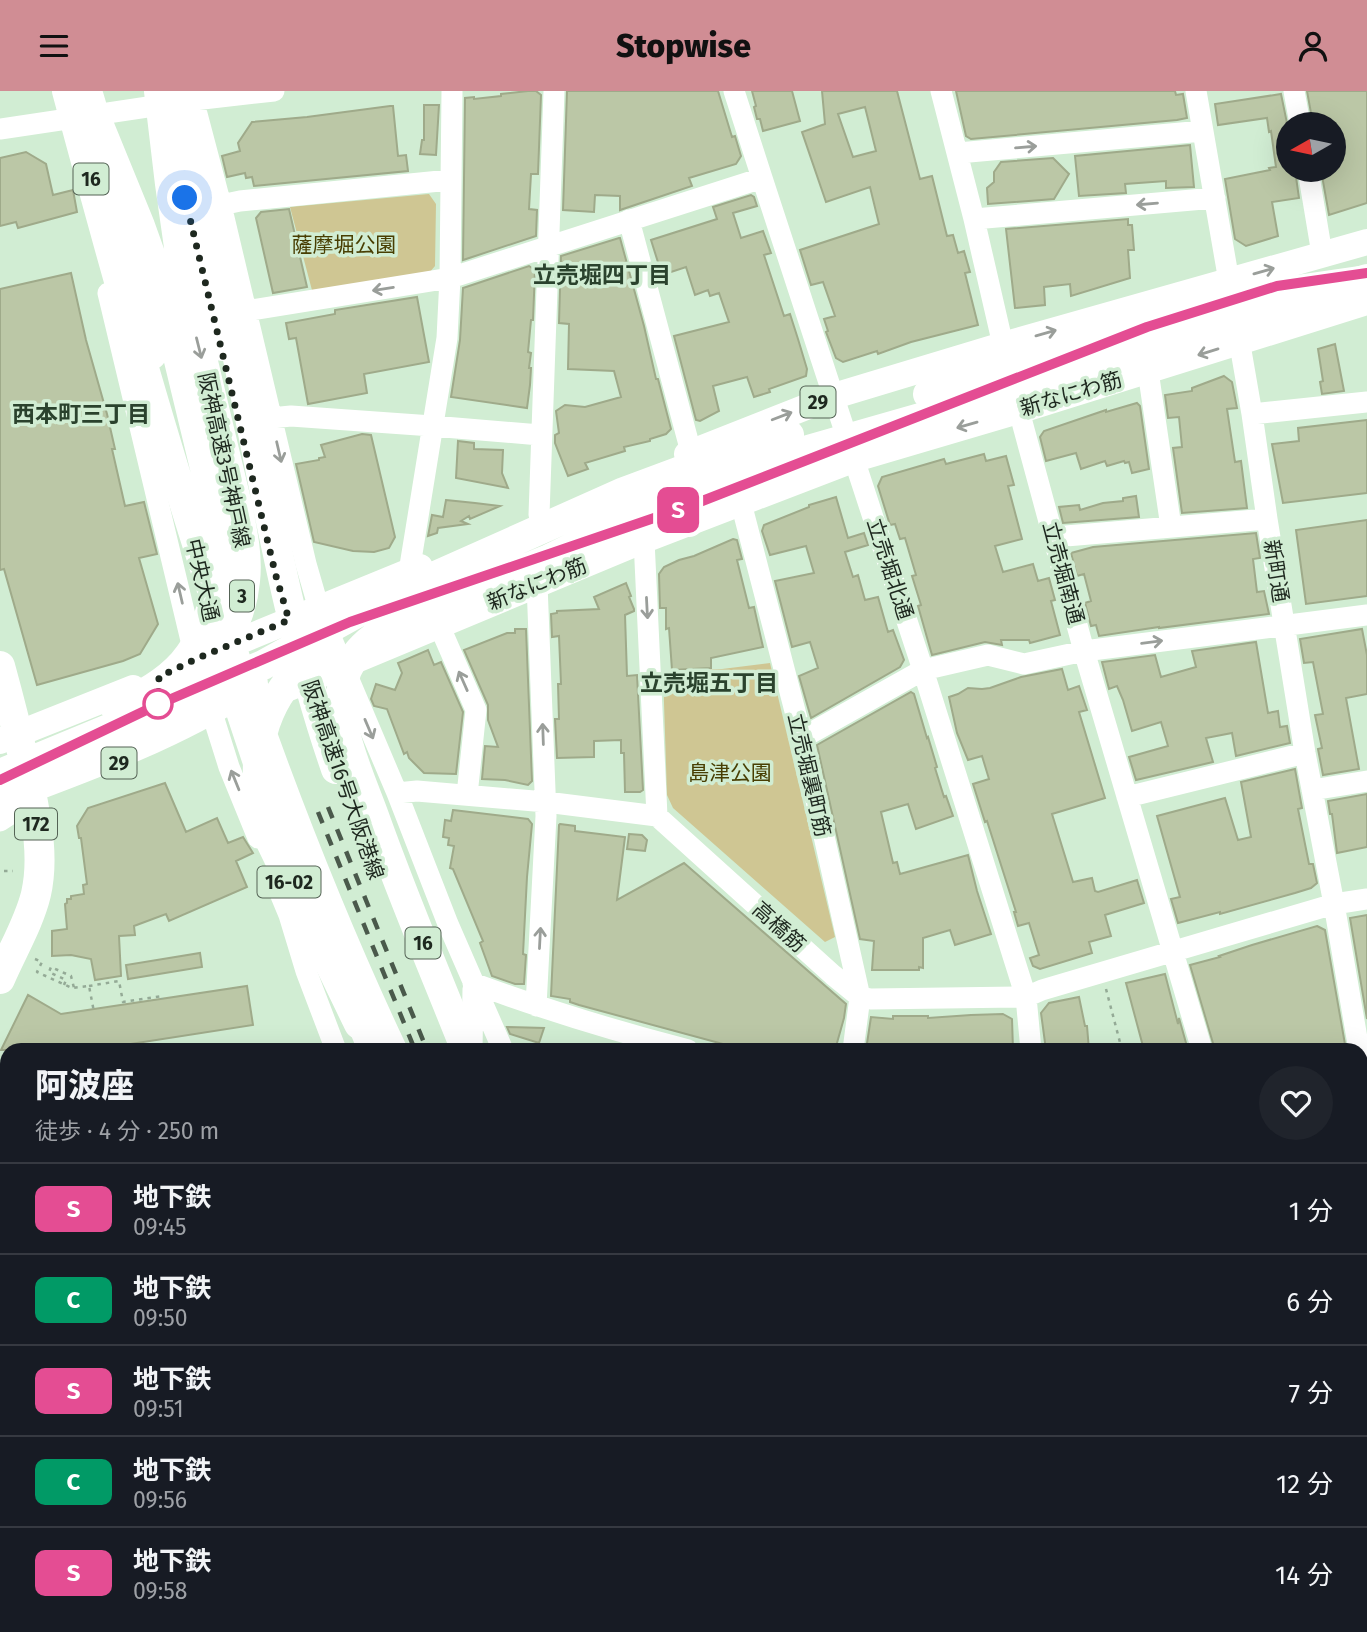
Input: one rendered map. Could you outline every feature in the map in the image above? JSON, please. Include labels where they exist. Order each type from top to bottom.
[{"type":"highway","name":"阪神高速3号神戸線","points":[[0,785],[122,729],[180,697],[199,679],[218,654],[235,622],[241,602],[245,581],[242,532],[184,282],[170,184],[174,95]]},
{"type":"highway","name":"阪神高速16号大阪港線","points":[[174,95],[233,334],[280,567],[310,687],[363,844],[444,1043]]},
{"type":"highway","name":"阪神高速3号神戸線","points":[[6,743],[119,705],[155,687],[170,675],[182,664],[206,624],[219,562],[216,519],[160,282],[93,111],[94,98]]},
{"type":"highway","name":"16","points":[[67,104],[206,572],[287,802],[349,955],[389,1043]]},
{"type":"highway","points":[[0,799],[189,722],[334,633],[541,529],[659,507],[771,461],[1135,357],[1294,301],[1367,279]]},
{"type":"highway","name":"16-02","points":[[368,1043],[270,840],[260,803],[257,763],[264,725],[285,686],[316,654],[404,582],[667,475],[770,440],[1172,323],[1231,294]]},
{"type":"highway","name":"16","points":[[463,1043],[403,893],[350,749],[341,715],[343,680],[362,647],[393,624],[549,559],[659,507]]},
{"type":"highway","points":[[0,774],[263,665],[358,612],[404,582]]},
{"type":"highway","name":"172","points":[[0,666],[6,743],[32,800],[38,831],[40,866],[36,895],[0,979]]},
{"type":"main road","points":[[174,95],[217,328],[289,620],[310,679],[386,864],[463,1043]]},
{"type":"main road","name":"中央大通","points":[[94,98],[207,603],[208,654],[225,715],[282,834],[368,1043]]},
{"type":"main road","name":"29","points":[[6,743],[289,620],[404,582],[541,529],[691,452],[834,396],[1003,345],[1231,294],[1322,254],[1367,242]]},
{"type":"main road","name":"新なにわ筋","points":[[0,811],[32,800],[225,715],[537,584],[855,459],[1367,302]]},
{"type":"street","points":[[60,91],[67,104],[208,654]]},
{"type":"street","points":[[0,129],[67,104],[94,98],[274,91]]},
{"type":"street","points":[[404,582],[447,338],[452,91]]},
{"type":"street","points":[[541,529],[540,435],[554,91]]},
{"type":"street","name":"立売堀北通","points":[[734,91],[855,459],[1026,997],[1030,1043]]},
{"type":"street","name":"立売堀南通","points":[[941,91],[974,219],[1018,411],[1084,651],[1200,1043]]},
{"type":"street","name":"新町通","points":[[1196,91],[1252,414],[1305,753],[1358,1043]]},
{"type":"street","points":[[1294,91],[1298,112]]},
{"type":"street","points":[[174,95],[221,205],[246,317],[319,609],[500,1043]]},
{"type":"street","points":[[958,153],[1203,131]]},
{"type":"street","points":[[217,328],[246,317],[450,278],[762,178]]},
{"type":"street","points":[[221,205],[450,180]]},
{"type":"street","points":[[1310,182],[1322,254]]},
{"type":"street","points":[[974,219],[1214,198]]},
{"type":"street","points":[[629,220],[691,452]]},
{"type":"street","points":[[1148,371],[1171,527]]},
{"type":"street","points":[[1252,414],[1367,402]]},
{"type":"street","points":[[271,418],[291,416],[540,435]]},
{"type":"street","name":"立売堀裏町筋","points":[[741,503],[802,738],[860,997],[854,1043]]},
{"type":"street","points":[[1054,537],[1267,519]]},
{"type":"street","points":[[397,793],[417,791],[467,795],[657,816],[644,540]]},
{"type":"street","points":[[536,1006],[546,816],[537,584]]},
{"type":"street","points":[[802,738],[923,670],[988,655],[1024,664],[1084,651],[1367,615]]},
{"type":"street","points":[[439,625],[476,711],[467,795]]},
{"type":"street","points":[[225,715],[229,767],[289,915],[306,971],[333,1043]]},
{"type":"street","points":[[1127,797],[1305,753]]},
{"type":"street","points":[[1312,790],[1367,781]]},
{"type":"street","points":[[0,821],[32,800]]},
{"type":"street","name":"高橋筋","points":[[657,816],[860,997]]},
{"type":"street","points":[[386,864],[448,924]]},
{"type":"street","points":[[860,997],[875,1000],[1026,997],[1334,904],[1367,899]]},
{"type":"street","points":[[289,915],[367,1043]]},
{"type":"street","points":[[473,983],[536,1006],[660,1043]]},
{"type":"street","points":[[472,1043],[473,983]]},
{"type":"path","points":[[4,871],[13,871]]},
{"type":"path","points":[[35,959],[41,962],[37,972],[72,988],[119,981],[123,1002],[162,996],[162,999]]},
{"type":"path","points":[[64,985],[66,980],[49,972],[51,967],[71,976],[74,988]]},
{"type":"path","points":[[1104,982],[1120,1043]]},
{"type":"path","points":[[89,986],[93,1012]]},
{"type":"green space","name":"薩摩堀公園","points":[[429,194],[436,204],[435,266],[429,273],[313,294],[290,207]]},
{"type":"green space","name":"島津公園","points":[[770,663],[835,937],[825,942],[673,808],[667,795],[663,672]]},
{"type":"building","points":[[536,91],[541,95],[538,174],[531,174],[529,209],[537,210],[536,236],[463,260],[465,98]]},
{"type":"building","points":[[567,91],[718,91],[732,137],[735,136],[741,156],[736,164],[689,178],[692,186],[620,210],[620,196],[595,195],[594,212],[563,210]]},
{"type":"building","points":[[752,91],[792,91],[800,121],[763,131],[760,119],[757,119]]},
{"type":"building","points":[[822,91],[897,91],[920,179],[932,176],[947,236],[953,235],[958,253],[964,251],[970,272],[965,273],[978,325],[911,342],[878,354],[877,351],[843,362],[836,358],[824,319],[835,316],[823,282],[811,285],[800,250],[879,224],[870,187],[826,202],[802,132],[825,124]],"holes":[[[865,107],[876,151],[853,157],[838,114]]]},
{"type":"building","points":[[956,91],[1175,91],[1176,95],[1183,94],[1187,118],[971,139],[966,136]]},
{"type":"building","points":[[1307,91],[1367,91],[1367,203],[1329,215],[1323,182],[1346,182],[1346,112],[1311,112]]},
{"type":"building","points":[[1281,94],[1285,112],[1276,112],[1276,167],[1267,118],[1218,125],[1215,104]]},
{"type":"building","points":[[424,105],[439,105],[436,155],[420,154],[424,140]]},
{"type":"building","points":[[393,106],[398,156],[406,155],[408,171],[254,186],[252,177],[246,178],[245,173],[227,177],[222,156],[240,151],[238,143],[252,122]]},
{"type":"building","points":[[1190,145],[1194,187],[1166,188],[1166,181],[1125,184],[1126,193],[1079,196],[1075,156]]},
{"type":"building","points":[[26,152],[46,164],[53,195],[73,190],[77,212],[18,228],[16,222],[0,226],[0,158]]},
{"type":"building","points":[[1053,158],[1069,174],[1054,199],[988,204],[987,188],[994,182],[994,172],[1001,162]]},
{"type":"building","points":[[1276,167],[1276,182],[1297,182],[1299,198],[1272,202],[1278,236],[1246,246],[1235,239],[1225,179],[1270,170],[1269,168]]},
{"type":"building","points":[[751,195],[757,206],[733,213],[741,238],[763,231],[771,253],[764,255],[784,316],[790,314],[807,369],[806,376],[754,397],[747,377],[713,386],[719,411],[700,421],[696,420],[674,336],[729,322],[719,293],[710,296],[708,290],[695,295],[686,267],[662,275],[651,240],[717,219],[713,207]]},
{"type":"building","points":[[289,209],[307,287],[273,293],[256,218],[261,212]]},
{"type":"building","points":[[1128,219],[1128,225],[1132,225],[1134,250],[1128,250],[1130,278],[1071,296],[1070,284],[1044,287],[1045,305],[1015,308],[1006,229]]},
{"type":"building","points":[[620,238],[671,429],[650,441],[624,447],[625,451],[585,463],[588,469],[568,476],[555,443],[555,435],[559,433],[556,411],[565,405],[585,407],[621,397],[614,371],[568,369],[569,324],[559,323],[561,256]]},
{"type":"building","points":[[529,266],[535,270],[533,320],[528,352],[531,353],[531,368],[527,408],[451,397],[460,340],[463,288]]},
{"type":"building","points":[[71,273],[107,414],[125,506],[144,502],[157,554],[139,558],[158,624],[140,654],[37,685],[4,569],[0,570],[0,289]]},
{"type":"building","points":[[417,297],[429,362],[364,374],[367,393],[308,404],[296,338],[289,339],[286,323],[335,314],[335,310]]},
{"type":"building","points":[[1335,344],[1344,391],[1322,394],[1320,382],[1323,381],[1318,349]]},
{"type":"building","points":[[1224,376],[1232,382],[1237,408],[1227,409],[1235,462],[1241,461],[1247,508],[1182,513],[1173,448],[1182,447],[1179,417],[1168,418],[1165,395],[1192,391],[1192,388]]},
{"type":"building","points":[[1137,403],[1140,406],[1149,469],[1132,473],[1129,462],[1107,466],[1105,461],[1081,469],[1076,453],[1046,461],[1040,437],[1044,431],[1106,410]]},
{"type":"building","points":[[1367,420],[1367,493],[1283,503],[1272,444],[1299,441],[1298,428]]},
{"type":"building","points":[[362,434],[371,435],[395,537],[389,548],[374,552],[353,551],[314,542],[296,464],[325,457],[321,445]]},
{"type":"building","points":[[458,441],[474,443],[474,449],[503,450],[502,473],[508,488],[456,478]]},
{"type":"building","points":[[984,454],[986,461],[1006,456],[1014,485],[1008,486],[1022,539],[995,546],[1003,572],[1033,564],[1038,581],[1049,578],[1055,600],[1051,601],[1060,635],[1030,643],[1029,640],[1001,640],[1002,645],[985,642],[932,655],[918,606],[921,605],[912,576],[916,575],[905,538],[900,539],[895,524],[890,525],[878,486],[882,477],[944,459],[946,464]]},
{"type":"building","points":[[1136,496],[1139,517],[1063,523],[1059,507],[1079,505],[1080,510]]},
{"type":"building","points":[[836,497],[848,538],[864,533],[868,545],[845,552],[853,577],[858,575],[865,600],[878,597],[888,632],[893,630],[904,660],[900,667],[811,718],[799,676],[818,668],[810,642],[792,647],[775,581],[814,573],[806,546],[770,555],[762,531],[764,525],[809,505]]},
{"type":"building","points":[[446,500],[500,506],[461,521],[468,524],[438,528],[437,533],[428,536],[432,515],[443,517]]},
{"type":"building","points":[[1367,520],[1367,596],[1306,604],[1296,530]]},
{"type":"building","points":[[1256,533],[1260,558],[1253,559],[1257,592],[1264,591],[1269,614],[1099,636],[1096,625],[1091,626],[1085,603],[1091,601],[1084,574],[1077,576],[1071,553],[1093,547]]},
{"type":"building","points":[[733,539],[737,540],[742,559],[737,560],[749,608],[754,607],[763,647],[711,658],[711,668],[672,670],[666,608],[660,608],[659,574],[664,567]]},
{"type":"building","points":[[626,583],[634,609],[625,615],[627,676],[637,675],[643,790],[640,792],[625,792],[621,740],[594,741],[594,757],[557,758],[555,719],[559,719],[558,684],[561,684],[559,636],[552,637],[551,614],[557,611],[599,609],[594,597]]},
{"type":"building","points":[[515,629],[526,629],[532,781],[528,785],[482,779],[485,746],[498,747],[488,720],[488,705],[464,650],[507,633],[515,633]]},
{"type":"building","points":[[1362,629],[1367,655],[1367,694],[1346,698],[1359,769],[1323,775],[1318,749],[1322,748],[1315,715],[1323,714],[1313,662],[1304,663],[1300,639]]},
{"type":"building","points":[[1256,642],[1268,713],[1278,711],[1280,727],[1287,726],[1290,743],[1236,756],[1232,733],[1206,738],[1213,762],[1136,780],[1129,757],[1168,746],[1161,722],[1132,731],[1117,686],[1109,689],[1102,662],[1155,655],[1161,677],[1196,667],[1192,651]]},
{"type":"building","points":[[428,650],[434,665],[441,662],[463,712],[456,774],[424,773],[409,758],[407,752],[404,754],[387,709],[374,706],[371,699],[376,684],[395,690],[402,673],[398,663]]},
{"type":"building","points":[[1062,669],[1068,690],[1079,686],[1087,710],[1079,712],[1105,798],[1052,814],[1073,882],[1092,878],[1095,891],[1098,892],[1137,880],[1144,903],[1105,915],[1111,936],[1089,942],[1092,953],[1040,969],[1033,966],[1030,958],[1039,955],[1029,923],[1018,926],[1016,912],[973,784],[989,779],[982,756],[968,760],[957,733],[949,697],[968,688],[990,688],[1021,677]]},
{"type":"building","points":[[911,692],[928,737],[944,797],[946,796],[953,816],[916,829],[908,804],[881,812],[893,863],[897,862],[900,874],[968,855],[991,934],[955,945],[950,930],[923,938],[923,968],[872,970],[874,941],[860,939],[817,745]]},
{"type":"building","points":[[1295,769],[1302,808],[1298,809],[1309,864],[1313,864],[1317,883],[1295,893],[1178,923],[1171,899],[1180,897],[1157,816],[1225,798],[1238,840],[1251,837],[1241,782]]},
{"type":"building","points":[[165,783],[186,832],[217,818],[228,843],[243,837],[253,853],[236,861],[247,887],[169,921],[166,914],[134,926],[135,935],[119,936],[121,976],[95,980],[91,959],[71,955],[52,956],[52,931],[67,929],[67,899],[84,894],[83,885],[87,884],[77,826],[88,808]]},
{"type":"building","points":[[1367,794],[1367,847],[1337,853],[1328,801]]},
{"type":"building","points":[[453,810],[528,819],[532,824],[523,954],[526,955],[524,984],[515,984],[492,976],[480,943],[483,941],[453,869],[450,868],[454,846],[448,845],[449,838],[443,837],[445,820],[451,821]]},
{"type":"building","points":[[559,825],[575,826],[575,831],[625,837],[617,900],[684,863],[846,1004],[837,1043],[719,1043],[579,1005],[570,1002],[570,999],[551,996]]},
{"type":"building","points":[[629,834],[642,835],[647,840],[645,851],[627,849]]},
{"type":"building","points":[[1367,915],[1367,1019],[1350,918]]},
{"type":"building","points":[[1317,926],[1325,930],[1345,1043],[1213,1043],[1190,965]]},
{"type":"building","points":[[200,953],[202,967],[128,979],[126,965]]},
{"type":"building","points":[[1165,974],[1178,1024],[1179,1018],[1186,1043],[1142,1043],[1126,983]]},
{"type":"building","points":[[247,986],[253,1025],[137,1043],[4,1043],[28,995],[61,1014]]},
{"type":"building","points":[[1079,997],[1088,1043],[1045,1043],[1041,1013],[1049,1003]]},
{"type":"building","points":[[1003,1014],[1012,1019],[1013,1043],[867,1043],[871,1017],[893,1019],[893,1016],[928,1018]]},
{"type":"building","points":[[507,1027],[544,1028],[539,1043],[510,1034]]},
{"type":"railway","points":[[328,807],[424,1043]]},
{"type":"railway","points":[[318,812],[412,1043]]},
{"type":"metro line","name":"S","points":[[0,780],[157,705],[350,622],[692,505],[1147,327],[1277,286],[1367,273]]},
{"type":"district","name":"立売堀四丁目","points":[[602,275]]},
{"type":"district","name":"西本町三丁目","points":[[81,414]]},
{"type":"district","name":"立売堀五丁目","points":[[709,683]]},
{"type":"route","points":[[158,704],[159,677],[289,620],[185,198]]}]
